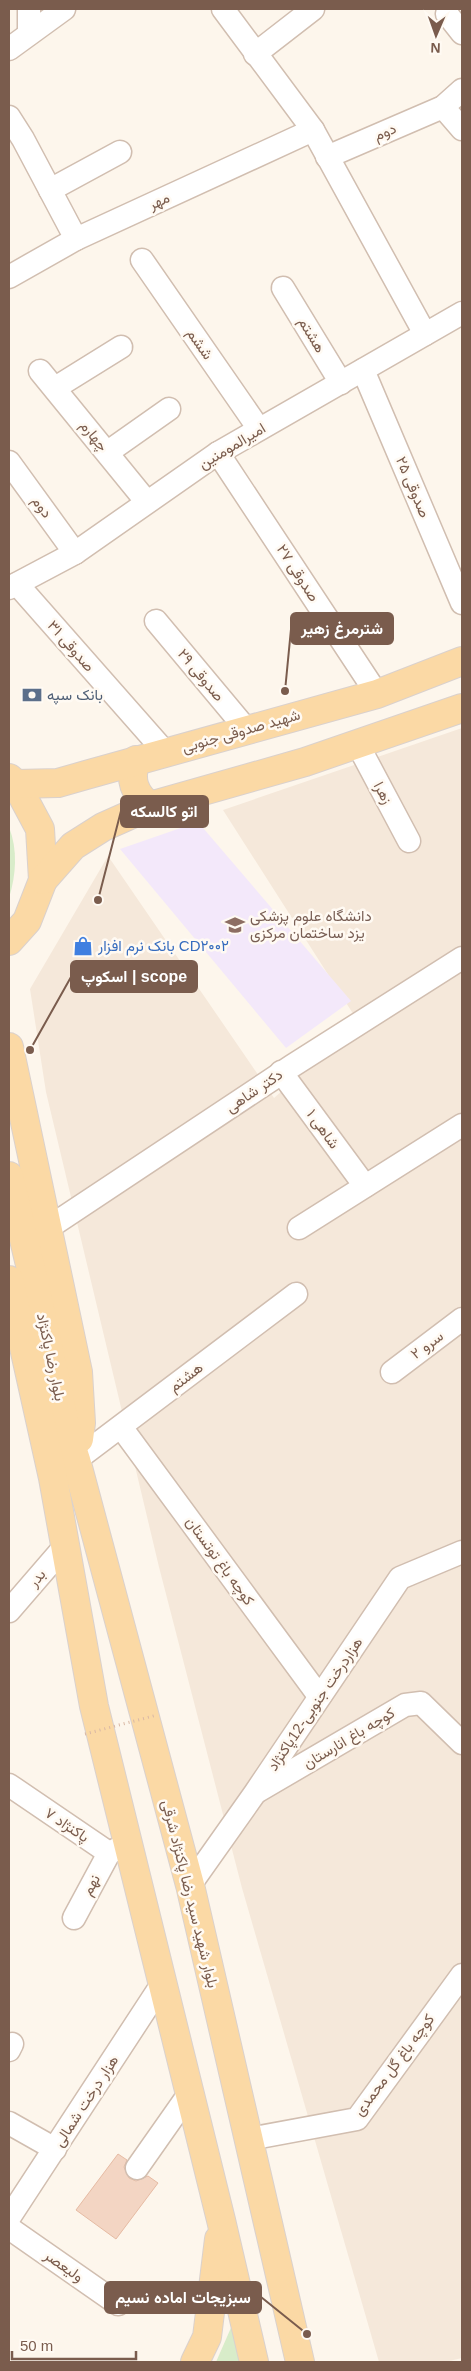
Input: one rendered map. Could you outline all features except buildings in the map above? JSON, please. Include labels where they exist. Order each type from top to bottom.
[{"type":"main road","name":"شهید صدوقی جنوبی","points":[[12,781],[58,783],[377,694],[462,661]]},
{"type":"main road","points":[[9,941],[27,921],[43,880],[73,846],[103,827],[150,806],[358,745],[462,708]]},
{"type":"main road","points":[[136,760],[132,774],[135,788],[144,802],[150,806]]},
{"type":"main road","points":[[12,781],[40,829],[43,880]]},
{"type":"main road","points":[[9,1049],[78,1372],[81,1423],[76,1460]]},
{"type":"main road","name":"بلوار رضا پاکنژاد","points":[[9,1176],[18,1286],[54,1432]]},
{"type":"main road","points":[[9,1369],[28,1429],[53,1478]]},
{"type":"main road","points":[[54,1432],[53,1478],[118,1849],[162,1984],[221,2220],[254,2362]]},
{"type":"main road","name":"بلوار شهید سید رضا پاکنژاد شرقی","points":[[54,1432],[76,1460],[190,1885],[300,2362]]},
{"type":"main road","points":[[196,2362],[207,2337],[221,2220]]},
{"type":"street","points":[[29,9],[29,34]]},
{"type":"street","points":[[9,49],[64,9]]},
{"type":"street","points":[[223,9],[312,130],[426,334]]},
{"type":"street","points":[[255,54],[313,9]]},
{"type":"street","points":[[447,14],[462,33]]},
{"type":"street","points":[[462,90],[443,107],[462,128]]},
{"type":"street","name":"دوم","points":[[327,157],[443,107]]},
{"type":"street","points":[[9,117],[16,142],[50,190],[76,239]]},
{"type":"street","name":"مهر","points":[[9,277],[76,239],[312,130]]},
{"type":"street","points":[[50,190],[120,152]]},
{"type":"street","name":"ششم","points":[[142,260],[259,429]]},
{"type":"street","name":"هشتم","points":[[283,288],[341,383]]},
{"type":"street","name":"امیرالمومنین","points":[[13,586],[74,552],[218,453],[462,313]]},
{"type":"street","points":[[55,388],[121,347]]},
{"type":"street","name":"صدوقی ۲۵","points":[[363,370],[462,603]]},
{"type":"street","name":"چهارم","points":[[40,371],[108,452],[146,501]]},
{"type":"street","points":[[108,452],[169,409]]},
{"type":"street","name":"صدوقی ۲۷","points":[[218,453],[377,694]]},
{"type":"street","name":"دوم","points":[[9,462],[74,552]]},
{"type":"street","name":"صدوقی ۳۱","points":[[13,586],[165,752]]},
{"type":"street","name":"صدوقی ۲۹","points":[[156,620],[247,730]]},
{"type":"street","name":"زهرا","points":[[358,745],[409,841]]},
{"type":"street","name":"دکتر شاهی","points":[[48,1228],[282,1072],[462,958]]},
{"type":"street","name":"شاهی ۱","points":[[282,1072],[365,1186]]},
{"type":"street","points":[[299,1228],[462,1124]]},
{"type":"street","name":"هشتم","points":[[76,1460],[296,1294]]},
{"type":"street","name":"سرو ۲","points":[[392,1372],[462,1318]]},
{"type":"street","name":"کوچه باغ توتستان","points":[[121,1427],[319,1696]]},
{"type":"street","name":"بدر","points":[[9,1610],[66,1545]]},
{"type":"street","name":"هزاردرخت جنوبی-12پاکنژاد","points":[[190,1885],[255,1793],[400,1578],[462,1552]]},
{"type":"street","name":"کوچه باغ انارستان","points":[[255,1793],[405,1705],[421,1703],[462,1743]]},
{"type":"street","name":"پاکنژاد ۷","points":[[9,1785],[118,1849]]},
{"type":"street","name":"نهم","points":[[74,1918],[118,1849]]},
{"type":"street","name":"کوچه باغ گل محمدی","points":[[249,2139],[357,2119],[462,1974]]},
{"type":"street","name":"هزار درخت شمالی","points":[[9,2218],[56,2149],[162,1984]]},
{"type":"street","points":[[137,2168],[189,2094]]},
{"type":"street","points":[[9,2123],[56,2149]]},
{"type":"street","name":"ولیعصر","points":[[9,2228],[118,2304]]},
{"type":"path","points":[[85,1734],[156,1715]]},
{"type":"shaded area","points":[[462,728],[462,2358],[445,2362],[379,2362],[242,1888],[159,1567],[46,1092],[30,989],[108,856],[274,1098],[359,1023],[223,810]]},
{"type":"shaded area","name":"دانشگاه علوم پزشکی یزد ساختمان مرکزی","points":[[198,822],[351,1001],[286,1048],[120,849]]},
{"type":"green space","points":[[9,827],[14,845],[15,862],[9,898]]},
{"type":"green space","points":[[237,2314],[248,2362],[216,2362]]},
{"type":"place","name":"شترمرغ زهیر","points":[[285,691]]},
{"type":"place","name":"بانک سپه","points":[[32,695]]},
{"type":"place","name":"اتو کالسکه","points":[[98,900]]},
{"type":"place","name":"دانشگاه علوم پزشکی یزد ساختمان مرکزی","points":[[235,925]]},
{"type":"place","name":"بانک نرم افزار CD۲۰۰۲","points":[[83,946]]},
{"type":"place","name":"اسکوپ | scope","points":[[30,1050]]},
{"type":"place","name":"سبزیجات اماده نسیم","points":[[307,2334]]}]
